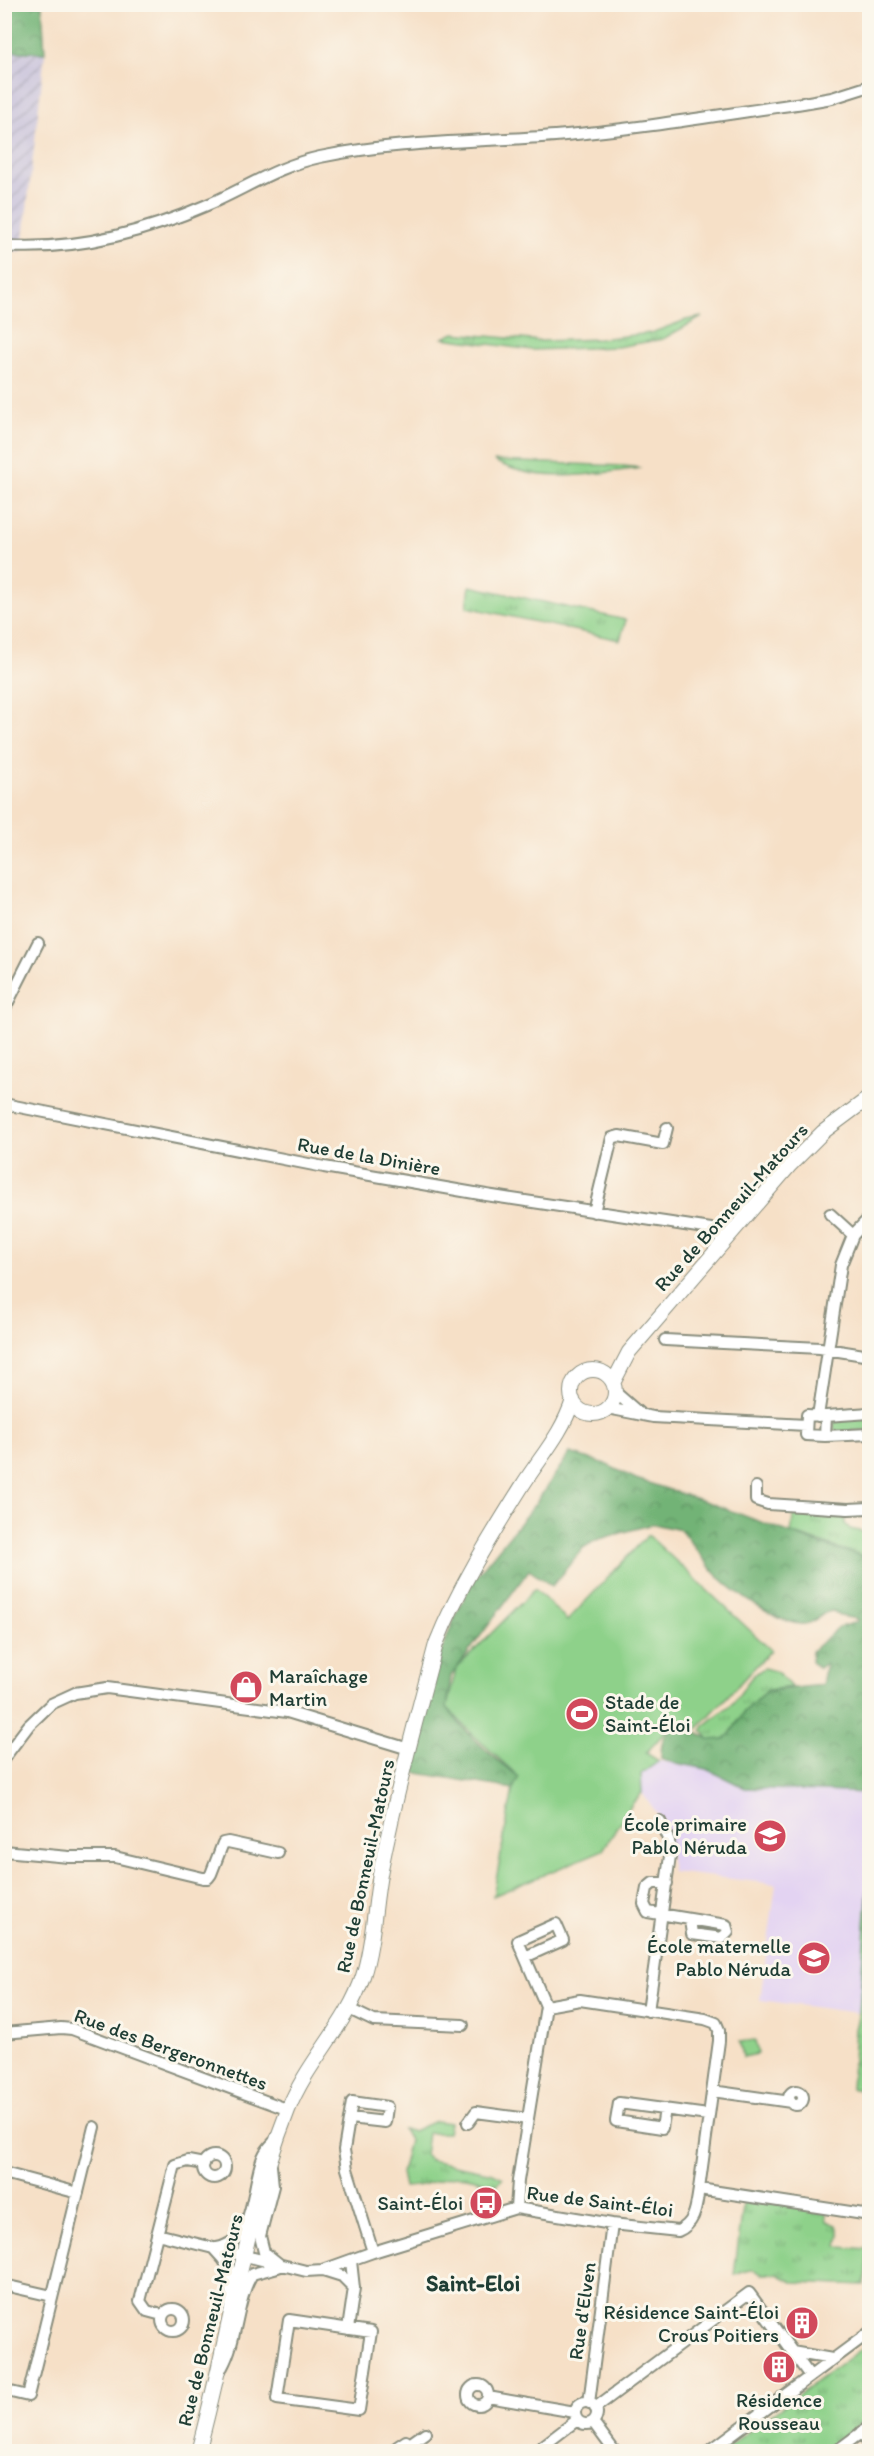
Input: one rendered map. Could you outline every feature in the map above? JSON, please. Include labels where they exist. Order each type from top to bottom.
[{"type":"main road","name":"Rue de Bonneuil-Matours","points":[[598,1371],[629,1352],[807,1147],[870,1097]]},
{"type":"main road","name":"Rue de Bonneuil-Matours","points":[[614,1388],[629,1352]]},
{"type":"main road","points":[[587,1371],[606,1374],[614,1388],[612,1401],[607,1408],[596,1413],[586,1412],[573,1400],[572,1388],[576,1378],[587,1371]]},
{"type":"main road","name":"Rue de Bonneuil-Matours","points":[[198,2451],[244,2256],[279,2135],[289,2108],[309,2068],[356,1997],[367,1962],[381,1870],[436,1644],[445,1622],[524,1483],[557,1437],[573,1400]]},
{"type":"main road","name":"Rue de Bonneuil-Matours","points":[[557,1437],[586,1412]]},
{"type":"street","points":[[4,246],[28,248],[60,245],[153,225],[207,205],[282,167],[319,157],[442,142],[602,131],[803,103],[832,98],[870,86]]},
{"type":"street","points":[[4,1010],[39,943]]},
{"type":"street","name":"Rue de la Dinière","points":[[4,1104],[324,1167],[711,1230],[727,1238]]},
{"type":"street","points":[[594,1212],[612,1138],[619,1136],[663,1144],[666,1128]]},
{"type":"street","points":[[830,1214],[853,1235]]},
{"type":"street","points":[[825,1436],[822,1416],[828,1350],[841,1265],[853,1235],[870,1217]]},
{"type":"street","points":[[665,1340],[828,1350],[870,1356]]},
{"type":"street","points":[[614,1388],[641,1415]]},
{"type":"street","points":[[607,1408],[641,1415],[806,1425]]},
{"type":"street","points":[[870,1413],[807,1415],[806,1435],[870,1434]]},
{"type":"street","points":[[756,1487],[756,1500],[768,1504],[848,1509],[870,1508]]},
{"type":"street","points":[[4,1758],[29,1725],[51,1704],[75,1693],[107,1688],[287,1712],[409,1749]]},
{"type":"street","points":[[648,2011],[663,1914],[670,1848],[660,1821]]},
{"type":"street","points":[[4,1851],[69,1857],[116,1857],[203,1878],[208,1878],[211,1874],[223,1843],[278,1853]]},
{"type":"street","points":[[667,1883],[653,1883],[648,1886],[644,1904],[648,1912],[690,1920]]},
{"type":"street","points":[[516,2208],[518,2181],[546,2006],[518,1941],[556,1924],[563,1940],[525,1957]]},
{"type":"street","points":[[546,2006],[580,2000],[705,2019],[716,2023],[719,2030],[719,2041],[699,2189]]},
{"type":"street","points":[[349,2009],[367,2020],[374,2021],[464,2025]]},
{"type":"street","name":"Rue des Bergeronnettes","points":[[4,2032],[72,2029],[289,2108]]},
{"type":"street","points":[[712,2091],[791,2102]]},
{"type":"street","points":[[665,2109],[662,2128],[616,2121],[619,2103],[665,2109],[708,2115]]},
{"type":"street","points":[[468,2123],[476,2112],[528,2119]]},
{"type":"street","points":[[350,2118],[344,2150],[346,2169],[373,2252]]},
{"type":"street","points":[[11,2392],[28,2396],[94,2127]]},
{"type":"street","points":[[213,2249],[227,2246],[238,2238],[246,2223],[264,2156],[279,2135]]},
{"type":"street","points":[[162,2316],[147,2311],[140,2301],[176,2165],[188,2161],[204,2164]]},
{"type":"street","points":[[271,2164],[273,2186],[260,2236],[264,2252],[281,2266]]},
{"type":"street","points":[[4,2173],[78,2193]]},
{"type":"street","name":"Rue de Saint-Éloi","points":[[157,2235],[306,2271],[323,2270],[373,2252],[516,2208],[612,2224],[678,2231],[688,2227],[694,2218],[699,2189],[870,2215]]},
{"type":"street","name":"Rue d'Elven","points":[[592,2405],[612,2224]]},
{"type":"street","points":[[213,2249],[230,2270],[230,2290],[235,2301]]},
{"type":"street","points":[[348,2329],[354,2288],[351,2260]]},
{"type":"street","points":[[217,2377],[229,2355],[247,2283],[252,2274],[281,2266]]},
{"type":"street","points":[[323,2270],[349,2280],[354,2288]]},
{"type":"street","points":[[4,2285],[52,2296]]},
{"type":"street","points":[[535,2451],[576,2416],[578,2405],[592,2405],[749,2294],[810,2376]]},
{"type":"street","points":[[289,2320],[348,2329],[371,2332],[359,2410],[277,2399],[289,2320]]},
{"type":"street","points":[[708,2451],[870,2332]]},
{"type":"street","points":[[792,2352],[832,2359]]},
{"type":"street","points":[[476,2385],[484,2386],[489,2392],[487,2401],[481,2406],[472,2404],[470,2401],[468,2391],[476,2385]]},
{"type":"street","points":[[488,2397],[576,2416],[583,2424],[593,2422]]},
{"type":"street","points":[[459,2408],[470,2401]]},
{"type":"street","points":[[592,2405],[597,2413],[593,2422]]},
{"type":"street","points":[[593,2422],[615,2451]]},
{"type":"street","points":[[835,2451],[865,2429],[870,2444]]},
{"type":"street","points":[[406,2449],[425,2433]]},
{"type":"shaded area","points":[[4,51],[45,53],[22,251],[5,251]]},
{"type":"shaded area","name":"École primaire Pablo Néruda","points":[[659,1761],[707,1769],[745,1788],[869,1793],[869,1867],[859,2013],[760,2000],[776,1884],[672,1872],[665,1824],[642,1793],[641,1774]]},
{"type":"green space","points":[[4,5],[42,5],[45,53],[5,51]]},
{"type":"green space","points":[[702,317],[663,339],[617,347],[532,350],[443,338],[454,333],[542,341],[599,339],[651,333],[686,320]]},
{"type":"green space","points":[[494,461],[641,468],[566,476],[529,473]]},
{"type":"green space","points":[[470,586],[626,620],[620,640],[467,607]]},
{"type":"green space","points":[[869,1416],[869,1430],[835,1432],[834,1430],[834,1419]]},
{"type":"green space","points":[[570,1453],[603,1463],[636,1479],[710,1503],[820,1544],[869,1558],[869,1793],[745,1788],[707,1769],[661,1758],[663,1742],[671,1727],[695,1731],[710,1740],[724,1739],[730,1734],[744,1712],[767,1691],[822,1685],[826,1663],[819,1668],[811,1662],[812,1651],[839,1627],[857,1622],[857,1619],[840,1616],[833,1611],[824,1613],[809,1623],[800,1624],[789,1622],[765,1611],[721,1579],[681,1530],[653,1524],[596,1540],[583,1548],[552,1586],[529,1570],[451,1676],[447,1707],[480,1745],[519,1777],[513,1789],[412,1772],[435,1668],[457,1612],[474,1579],[535,1504]]},
{"type":"green space","points":[[794,1510],[846,1512],[845,1524],[850,1529],[869,1533],[869,1558],[791,1533]]},
{"type":"green space","name":"Stade de Saint-Éloi","points":[[648,1535],[771,1650],[695,1731],[682,1729],[674,1722],[646,1753],[659,1761],[641,1774],[642,1793],[632,1804],[603,1850],[493,1896],[513,1789],[519,1777],[472,1734],[447,1707],[456,1669],[535,1589],[567,1621]]},
{"type":"green space","points":[[764,1668],[778,1672],[791,1687],[768,1690],[744,1712],[730,1734],[724,1739],[709,1740],[702,1730],[704,1726],[734,1702],[753,1675]]},
{"type":"green space","points":[[868,1883],[870,2055],[865,2090],[851,2089]]},
{"type":"green space","points":[[755,2040],[758,2054],[743,2057],[740,2042]]},
{"type":"green space","points":[[435,2121],[450,2123],[448,2133],[428,2133],[425,2155],[430,2160],[493,2173],[503,2178],[495,2186],[476,2179],[457,2176],[404,2187],[401,2173],[409,2140],[403,2130],[413,2131]]},
{"type":"green space","points":[[744,2199],[825,2210],[827,2221],[837,2225],[840,2235],[838,2247],[869,2249],[864,2285],[793,2282],[777,2274],[761,2274],[754,2269],[734,2275]]},
{"type":"green space","points":[[869,2343],[869,2417],[823,2451],[722,2451]]},
{"type":"place","name":"Maraîchage Martin","points":[[246,1687]]},
{"type":"place","name":"Stade de Saint-Éloi","points":[[582,1714]]},
{"type":"place","name":"École primaire Pablo Néruda","points":[[770,1836]]},
{"type":"place","name":"École maternelle Pablo Néruda","points":[[814,1958]]},
{"type":"place","name":"Saint-Éloi","points":[[486,2203]]},
{"type":"place","name":"Résidence Saint-Éloi Crous Poitiers","points":[[802,2323]]},
{"type":"place","name":"Résidence Rousseau","points":[[779,2367]]},
{"type":"district","name":"Saint-Eloi","points":[[473,2283]]}]
